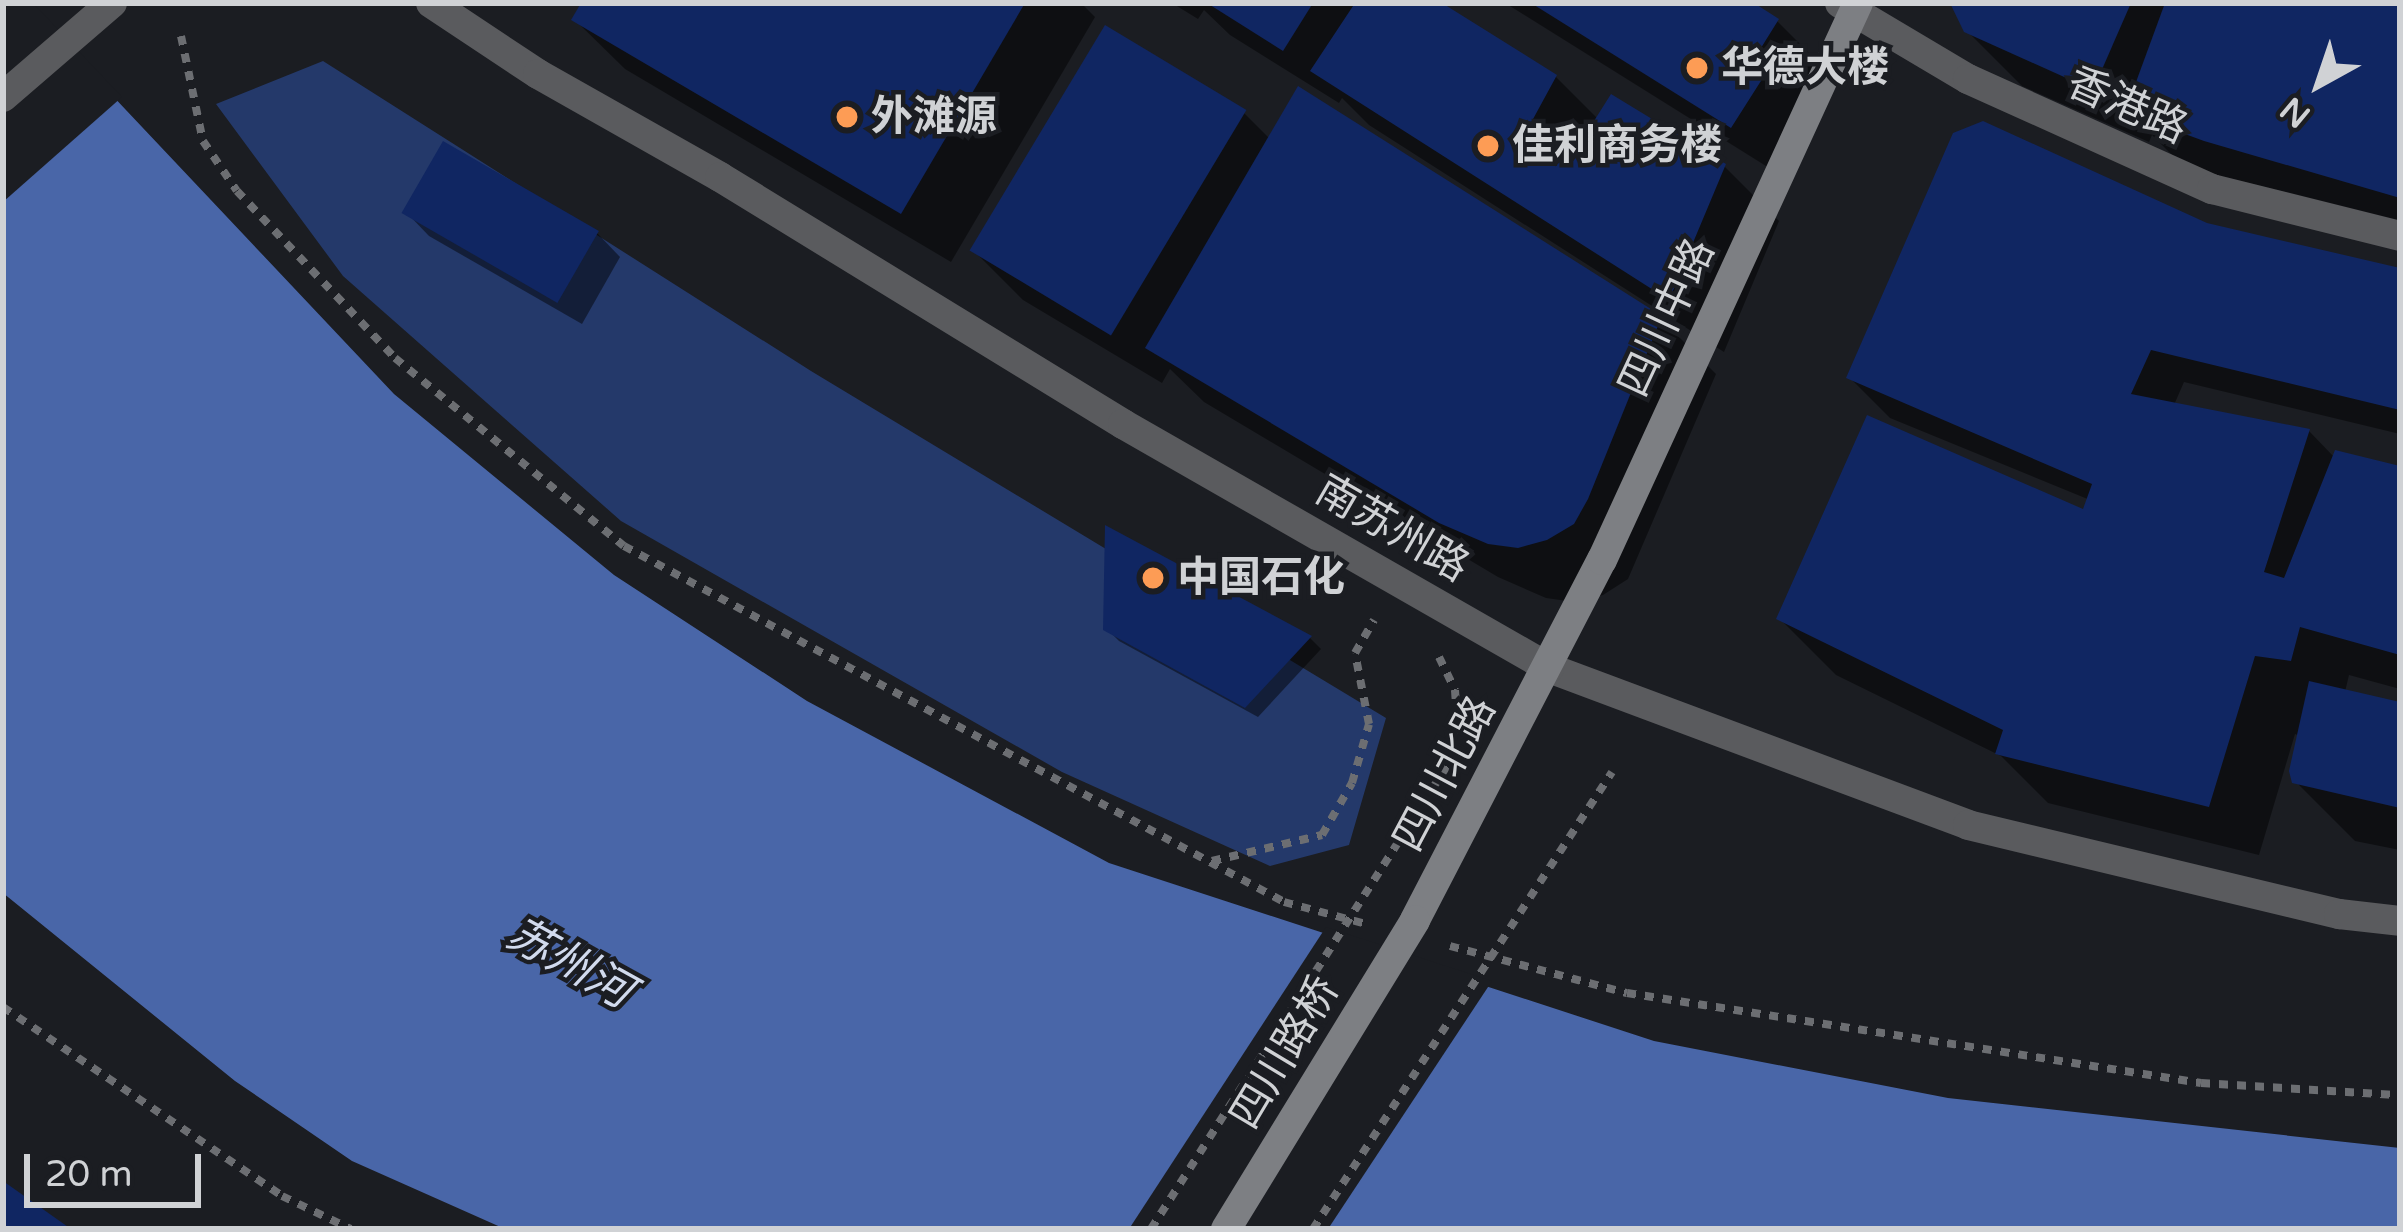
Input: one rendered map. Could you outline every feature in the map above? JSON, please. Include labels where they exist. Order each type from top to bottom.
[{"type":"main road","name":"四川中路","points":[[1549,668],[1851,6]]},
{"type":"main road","name":"四川北路","points":[[1415,920],[1549,668]]},
{"type":"main road","name":"四川路桥","points":[[1226,1229],[1415,920]]},
{"type":"street","name":"南苏州路","points":[[430,3],[538,74],[1124,424],[1549,668],[1968,825],[2339,914],[2400,921]]},
{"type":"street","name":"香港路","points":[[1851,6],[1968,79],[2212,189],[2400,236]]},
{"type":"street","points":[[3,97],[104,10]]},
{"type":"path","points":[[182,35],[203,141],[237,191],[394,358],[623,546],[1284,902],[1376,926]]},
{"type":"path","points":[[1210,862],[1322,835],[1352,783],[1369,724],[1355,653],[1380,609]]},
{"type":"path","points":[[1151,1229],[1459,746],[1455,690],[1436,650]]},
{"type":"path","points":[[1313,1229],[1612,772]]},
{"type":"path","points":[[1444,944],[1627,993],[2201,1083],[2400,1095]]},
{"type":"path","points":[[3,1007],[282,1196],[351,1229]]},
{"type":"shaded area","points":[[323,61],[811,371],[1386,718],[1349,845],[1270,866],[1062,772],[621,521],[343,276],[216,104]]},
{"type":"water","name":"苏州河","points":[[3,3],[25,3],[394,394],[614,575],[807,701],[1109,863],[1654,1041],[1948,1098],[2400,1148],[2400,1229],[505,1229],[352,1161],[235,1081],[3,893]]},
{"type":"pier","points":[[3,3],[33,3],[122,97],[3,202]]},
{"type":"pier","points":[[1326,927],[1492,981],[1328,1229],[1129,1229]]},
{"type":"building","name":"外滩源","points":[[581,3],[1025,3],[901,214],[571,20]]},
{"type":"building","points":[[1207,3],[1313,3],[1283,51]]},
{"type":"building","name":"佳利商务楼","points":[[1355,3],[1442,3],[1557,75],[1526,132],[1570,159],[1611,94],[1726,164],[1669,300],[1310,71]]},
{"type":"building","name":"华德大楼","points":[[1531,3],[1754,3],[1779,19],[1751,64],[1766,73],[1731,128]]},
{"type":"building","points":[[1950,3],[2131,3],[2093,90],[1964,32]]},
{"type":"building","points":[[2165,3],[2400,3],[2400,198],[2204,141],[2125,112]]},
{"type":"building","points":[[1105,25],[1246,110],[1111,335],[970,250]]},
{"type":"building","points":[[1298,86],[1662,316],[1588,499],[1574,524],[1547,540],[1518,548],[1488,544],[1439,523],[1145,348]]},
{"type":"building","points":[[1983,121],[2207,223],[2400,268],[2400,410],[2151,350],[2131,394],[2310,429],[2264,572],[2284,578],[2335,450],[2400,466],[2400,655],[2300,627],[2291,661],[2255,656],[2209,807],[1995,754],[2003,730],[1776,619],[1867,415],[2083,509],[2092,484],[1846,378],[1953,133]]},
{"type":"building","points":[[443,141],[599,231],[557,303],[402,213]]},
{"type":"building","name":"中国石化","points":[[1105,525],[1312,636],[1245,708],[1103,630]]},
{"type":"building","points":[[2309,681],[2400,702],[2400,808],[2292,783],[2289,771]]},
{"type":"building","points":[[3,1181],[71,1229],[3,1229]]},
{"type":"place","name":"华德大楼","points":[[1697,68]]},
{"type":"place","name":"外滩源","points":[[847,117]]},
{"type":"place","name":"佳利商务楼","points":[[1488,146]]},
{"type":"place","name":"中国石化","points":[[1153,578]]}]
